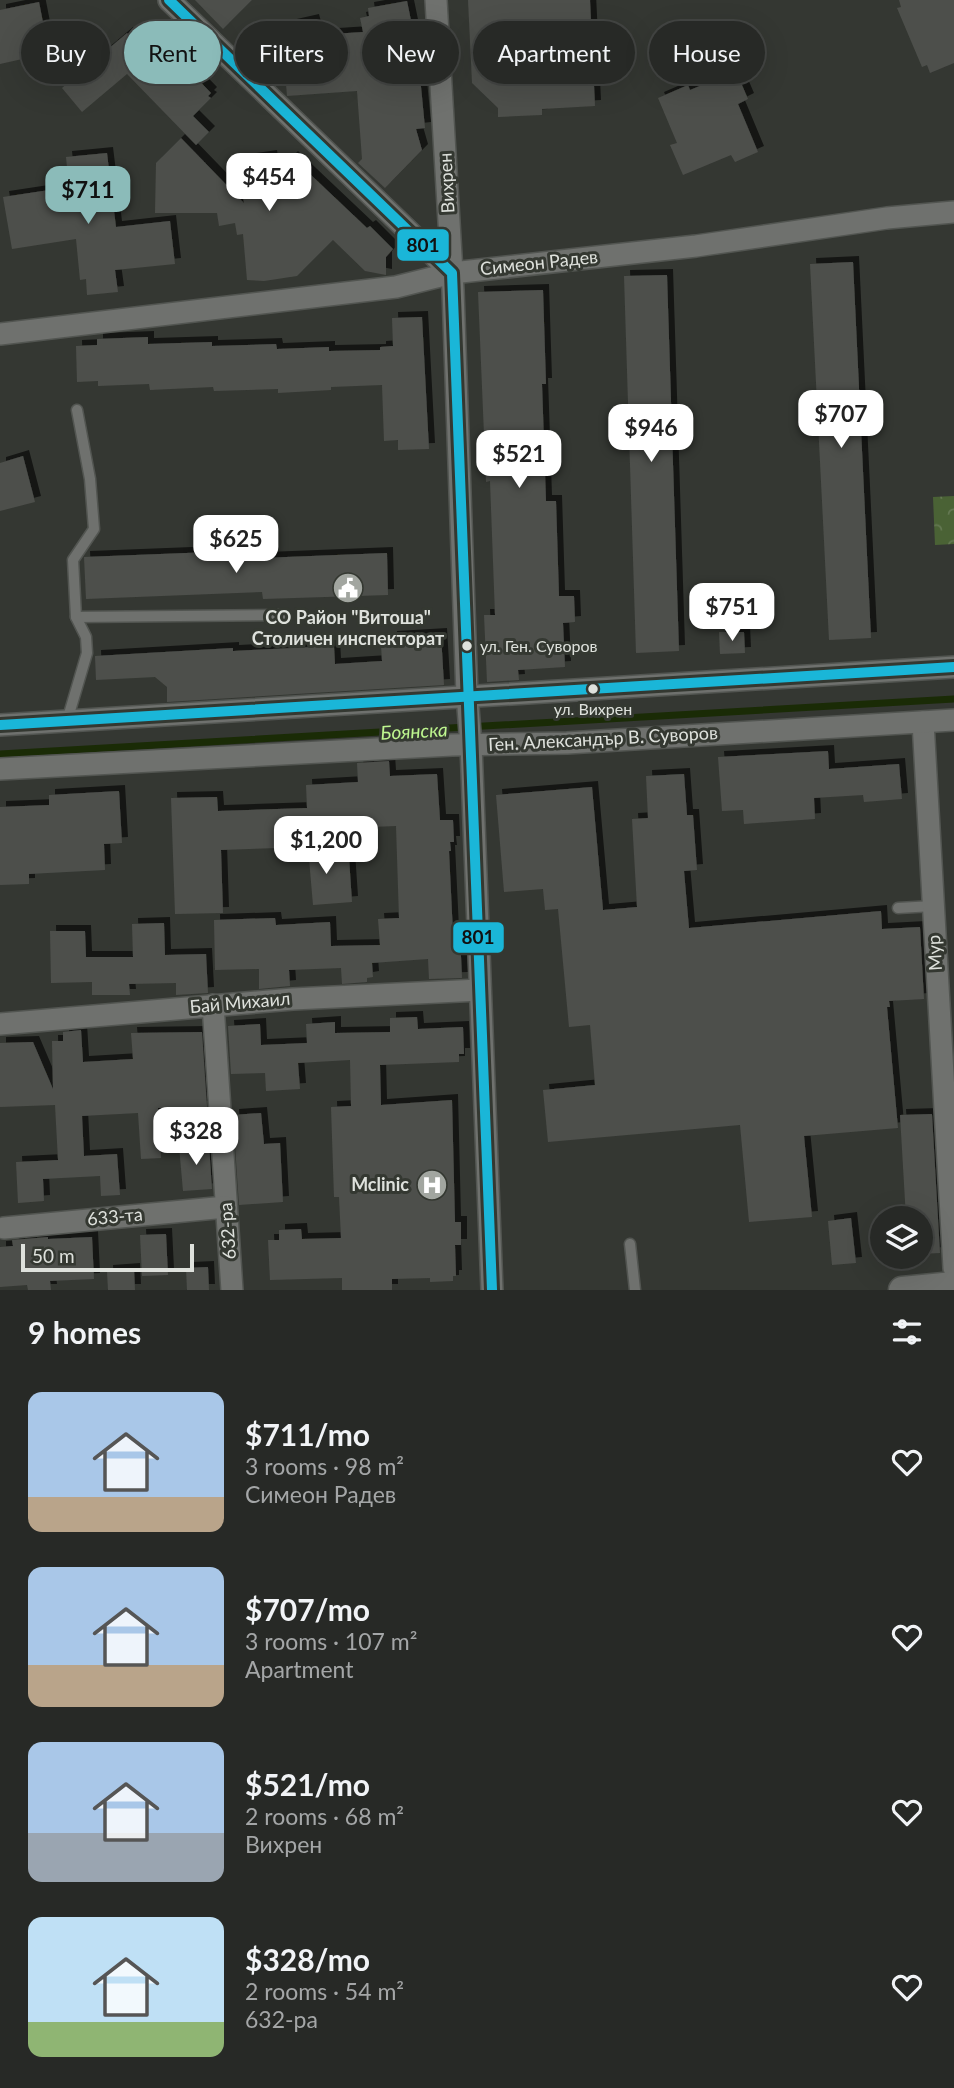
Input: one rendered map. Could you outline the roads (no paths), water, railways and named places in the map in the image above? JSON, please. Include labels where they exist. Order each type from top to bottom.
[{"type":"street","points":[[169,0],[452,273]]},
{"type":"street","name":"Вихрен","points":[[436,0],[452,273],[492,1290]]},
{"type":"street","name":"Симеон Радев","points":[[0,334],[396,287],[452,273],[696,246],[887,218],[954,212]]},
{"type":"street","points":[[0,725],[954,667]]},
{"type":"street","name":"Ген. Александър В. Суворов","points":[[0,769],[471,745],[567,743],[954,720]]},
{"type":"street","name":"Мур","points":[[923,722],[933,906],[948,1087],[954,1268]]},
{"type":"street","name":"Бай Михаил","points":[[0,1024],[213,1005],[480,990]]},
{"type":"street","name":"632-ра","points":[[213,1005],[232,1290]]},
{"type":"street","name":"633-та","points":[[4,1228],[226,1207]]},
{"type":"street","points":[[902,1290],[954,1285]]},
{"type":"lane","points":[[67,721],[87,653],[86,637],[76,617],[73,560],[94,529],[90,479],[77,410]]},
{"type":"lane","points":[[76,617],[282,615]]},
{"type":"lane","points":[[898,908],[933,906]]},
{"type":"lane","points":[[630,1244],[635,1290]]},
{"type":"waterway","name":"Боянска","points":[[0,754],[954,699]]},
{"type":"place","name":"СО Район \"Витоша\" Столичен инспекторат","points":[[348,588]]},
{"type":"place","name":"ул. Ген. Суворов","points":[[467,646]]},
{"type":"place","name":"ул. Вихрен","points":[[593,689]]},
{"type":"place","name":"Mclinic","points":[[432,1185]]}]
